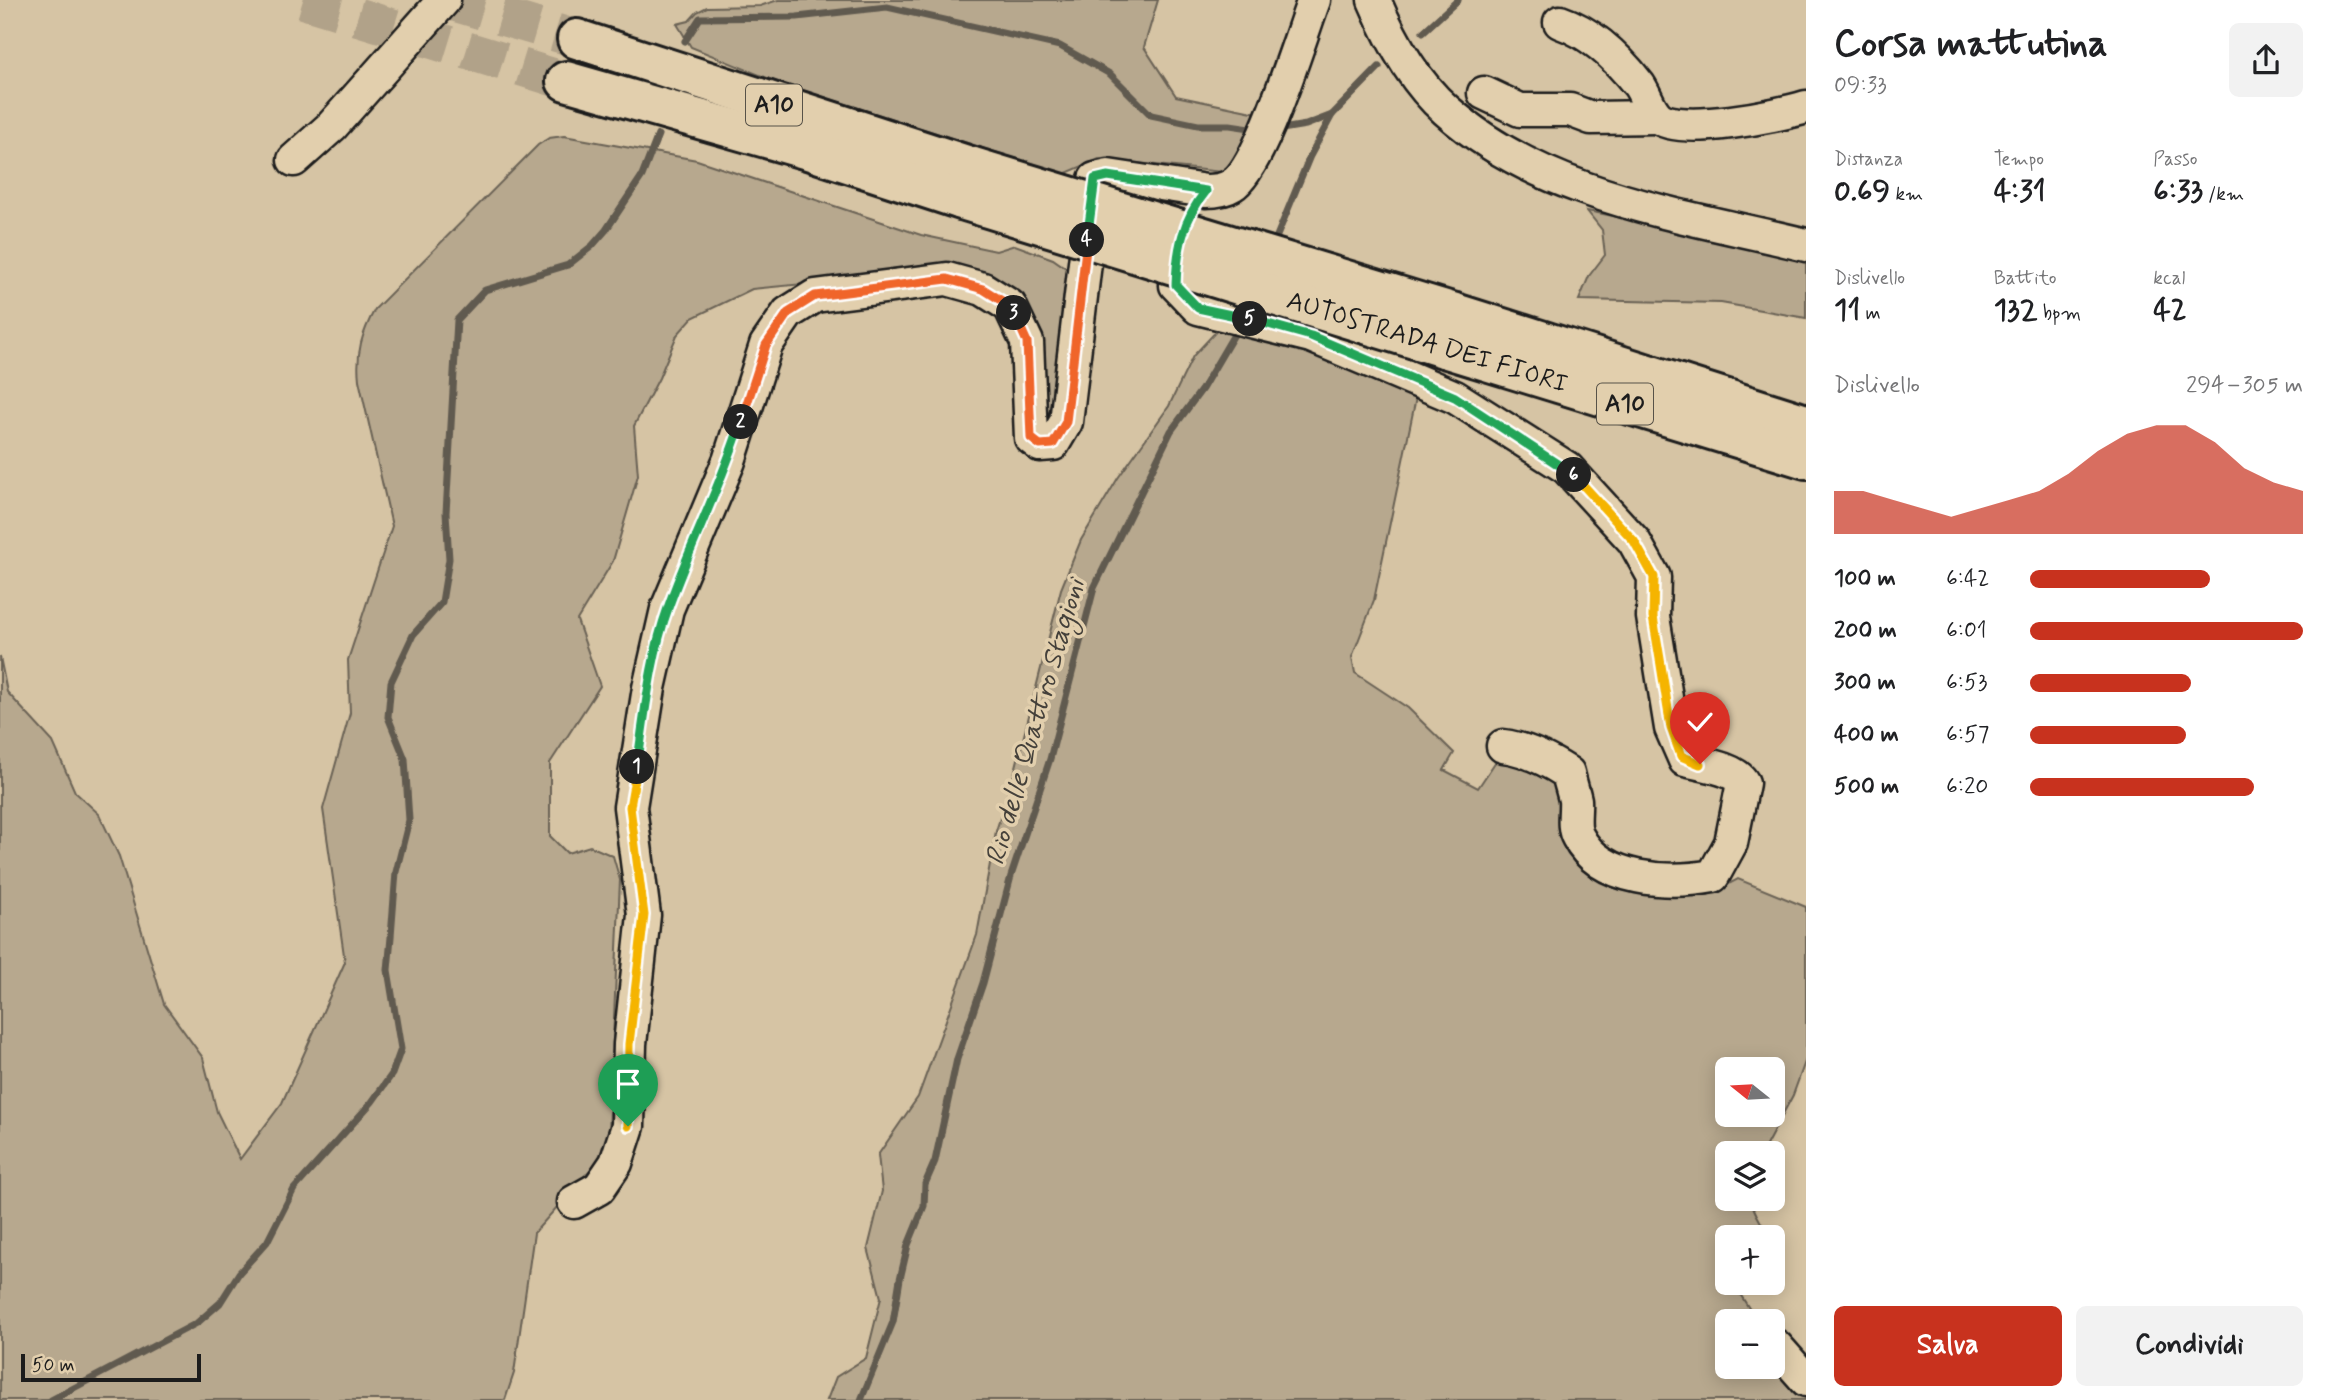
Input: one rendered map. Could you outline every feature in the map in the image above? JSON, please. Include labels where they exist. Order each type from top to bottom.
[{"type":"highway","name":"AUTOSTRADA DEI FIORI","points":[[577,39],[968,183],[1450,331],[1806,424]]},
{"type":"highway","name":"AUTOSTRADA DEI FIORI","points":[[566,81],[808,150],[968,183]]},
{"type":"highway","name":"AUTOSTRADA DEI FIORI","points":[[1450,331],[1806,459]]},
{"type":"street","points":[[294,160],[332,126],[444,0]]},
{"type":"street","points":[[574,1202],[598,1188],[616,1163],[628,1126],[629,1044],[644,915],[630,807],[649,688],[667,609],[729,461],[766,345],[788,313],[815,296],[947,279],[983,289],[1010,306],[1027,342],[1031,438],[1040,445],[1053,444],[1066,422],[1095,179],[1108,176],[1206,191],[1219,191],[1234,184],[1255,158],[1314,0]]},
{"type":"street","points":[[1374,0],[1394,46],[1444,109],[1479,137],[1577,187],[1806,245]]},
{"type":"street","points":[[1560,22],[1596,41],[1639,86],[1657,117],[1668,124],[1696,125],[1806,107]]},
{"type":"street","points":[[1484,93],[1520,110],[1570,110],[1591,118],[1657,117]]},
{"type":"street","points":[[1206,191],[1190,211],[1177,255],[1176,285],[1198,308],[1311,336],[1455,397],[1567,468],[1634,541],[1654,577],[1653,617],[1671,728],[1677,747],[1685,760],[1731,773],[1740,777],[1742,783],[1731,843],[1713,876],[1680,882],[1606,867],[1595,860],[1576,835],[1575,801],[1568,773],[1528,752],[1503,746]]},
{"type":"street","points":[[1785,1356],[1806,1380]]},
{"type":"shaded area","points":[[778,0],[1158,0],[1144,47],[1176,96],[1262,114],[1232,173],[1099,159],[1064,174],[777,82],[691,47],[677,24],[689,21],[697,12],[707,7],[760,6]]},
{"type":"shaded area","points":[[564,136],[697,160],[921,235],[996,251],[1015,245],[1053,259],[1070,271],[1064,289],[1058,410],[1046,431],[1021,304],[856,279],[752,289],[692,318],[677,335],[634,426],[638,475],[613,561],[577,620],[600,686],[550,763],[550,836],[567,853],[590,846],[613,856],[620,880],[609,1133],[598,1161],[534,1233],[514,1373],[505,1400],[0,1400],[0,657],[7,692],[53,742],[75,792],[99,814],[119,856],[164,1004],[203,1058],[217,1112],[240,1159],[282,1103],[345,962],[323,809],[350,713],[348,660],[392,526],[359,380],[358,360],[363,335],[375,309],[538,145],[549,138]]},
{"type":"shaded area","points":[[1587,211],[1670,228],[1806,262],[1806,318],[1721,303],[1579,300],[1589,276],[1605,255],[1602,230]]},
{"type":"shaded area","points":[[1223,324],[1256,327],[1418,388],[1374,600],[1352,657],[1355,673],[1408,708],[1454,753],[1444,770],[1478,788],[1500,755],[1555,780],[1562,793],[1633,883],[1671,897],[1706,896],[1738,879],[1806,907],[1806,1059],[1785,1110],[1785,1057],[1715,1057],[1715,1127],[1776,1127],[1768,1141],[1715,1141],[1715,1211],[1755,1211],[1762,1225],[1715,1225],[1715,1295],[1741,1295],[1749,1309],[1715,1309],[1715,1379],[1785,1379],[1785,1372],[1806,1395],[1806,1400],[827,1400],[836,1377],[866,1358],[881,1298],[868,1248],[882,1191],[878,1155],[918,1097],[977,935],[996,831],[1015,771],[1061,589],[1081,540],[1118,478],[1169,406],[1193,356]]},
{"type":"waterway","name":"Rio delle Quattro Stagioni","points":[[1423,32],[1458,0]]},
{"type":"waterway","points":[[685,41],[700,18],[797,17],[887,7],[1060,46],[1110,74],[1151,115],[1198,125],[1230,125],[1257,129]]},
{"type":"waterway","name":"Rio delle Quattro Stagioni","points":[[1272,248],[1310,156],[1332,115],[1379,67]]},
{"type":"waterway","points":[[1276,130],[1306,125],[1332,115]]},
{"type":"waterway","points":[[51,1400],[197,1323],[220,1303],[239,1273],[267,1242],[294,1189],[372,1102],[392,1074],[401,1049],[388,970],[396,872],[409,820],[405,759],[388,717],[391,682],[413,635],[442,602],[449,559],[446,513],[457,320],[485,290],[568,265],[592,246],[642,176],[658,135]]},
{"type":"waterway","name":"Rio delle Quattro Stagioni","points":[[861,1400],[893,1322],[908,1245],[924,1206],[925,1184],[935,1161],[957,1059],[983,983],[1011,876],[1050,759],[1094,588],[1171,431],[1202,389],[1239,326]]},
{"type":"tunnel","points":[[303,0],[566,81]]},
{"type":"tunnel","points":[[446,0],[577,39]]},
{"type":"route","points":[[628,1126],[629,1044],[644,915],[630,807],[649,688],[667,609],[729,461],[766,345],[788,313],[815,296],[947,279],[983,289],[1010,306],[1027,342],[1031,438],[1040,445],[1053,444],[1066,422],[1095,179],[1108,176],[1206,191],[1190,211],[1177,255],[1176,285],[1198,308],[1253,319],[1311,336],[1395,370],[1455,397],[1567,468],[1609,510],[1634,541],[1654,577],[1653,617],[1671,728],[1681,756],[1685,760],[1700,764]]}]
